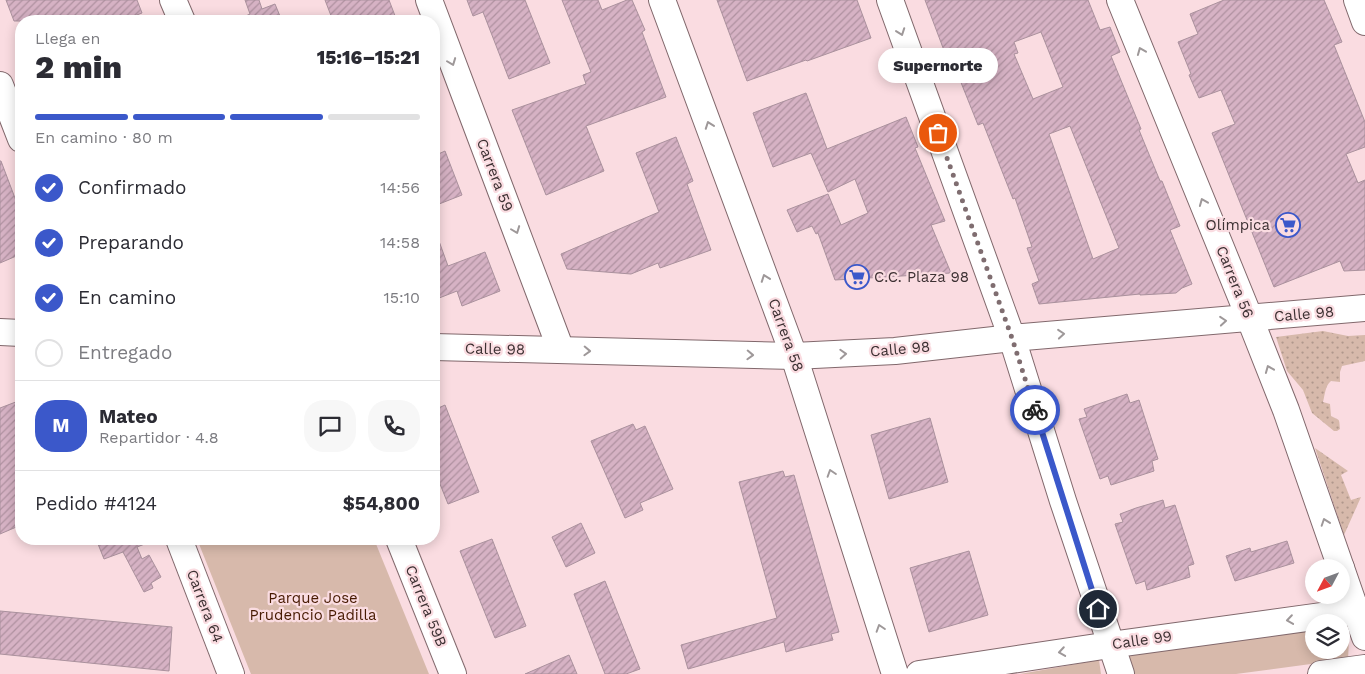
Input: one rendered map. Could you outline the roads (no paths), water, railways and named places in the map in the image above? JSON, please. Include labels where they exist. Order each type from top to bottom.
[{"type":"street","points":[[173,0],[179,15]]},
{"type":"street","name":"Carrera 59","points":[[429,0],[435,15]]},
{"type":"street","name":"Carrera 58","points":[[662,0],[794,356],[895,674]]},
{"type":"street","points":[[890,0],[1012,338],[1063,501],[1121,674]]},
{"type":"street","name":"Carrera 56","points":[[1120,0],[1286,410],[1338,559]]},
{"type":"street","points":[[1356,0],[1365,22]]},
{"type":"street","name":"Carrera 59","points":[[440,29],[562,350]]},
{"type":"street","points":[[0,85],[15,124]]},
{"type":"street","name":"Calle 98","points":[[440,347],[794,356],[895,350],[1012,338],[1365,308]]},
{"type":"street","points":[[0,332],[15,333]]},
{"type":"street","name":"Carrera 64","points":[[180,545],[231,674]]},
{"type":"street","name":"Carrera 59B","points":[[401,545],[453,674]]},
{"type":"street","name":"Carrera 56","points":[[1350,588],[1360,610],[1365,637]]},
{"type":"street","name":"Calle 99","points":[[919,674],[1360,610]]},
{"type":"street","points":[[1321,674],[1365,668]]},
{"type":"place","name":"Supernorte","points":[[938,133]]},
{"type":"place","name":"Olímpica","points":[[1288,225]]},
{"type":"place","name":"C.C. Plaza 98","points":[[857,277]]},
{"type":"park label","name":"Parque Jose Prudencio Padilla","points":[[313,606]]}]
